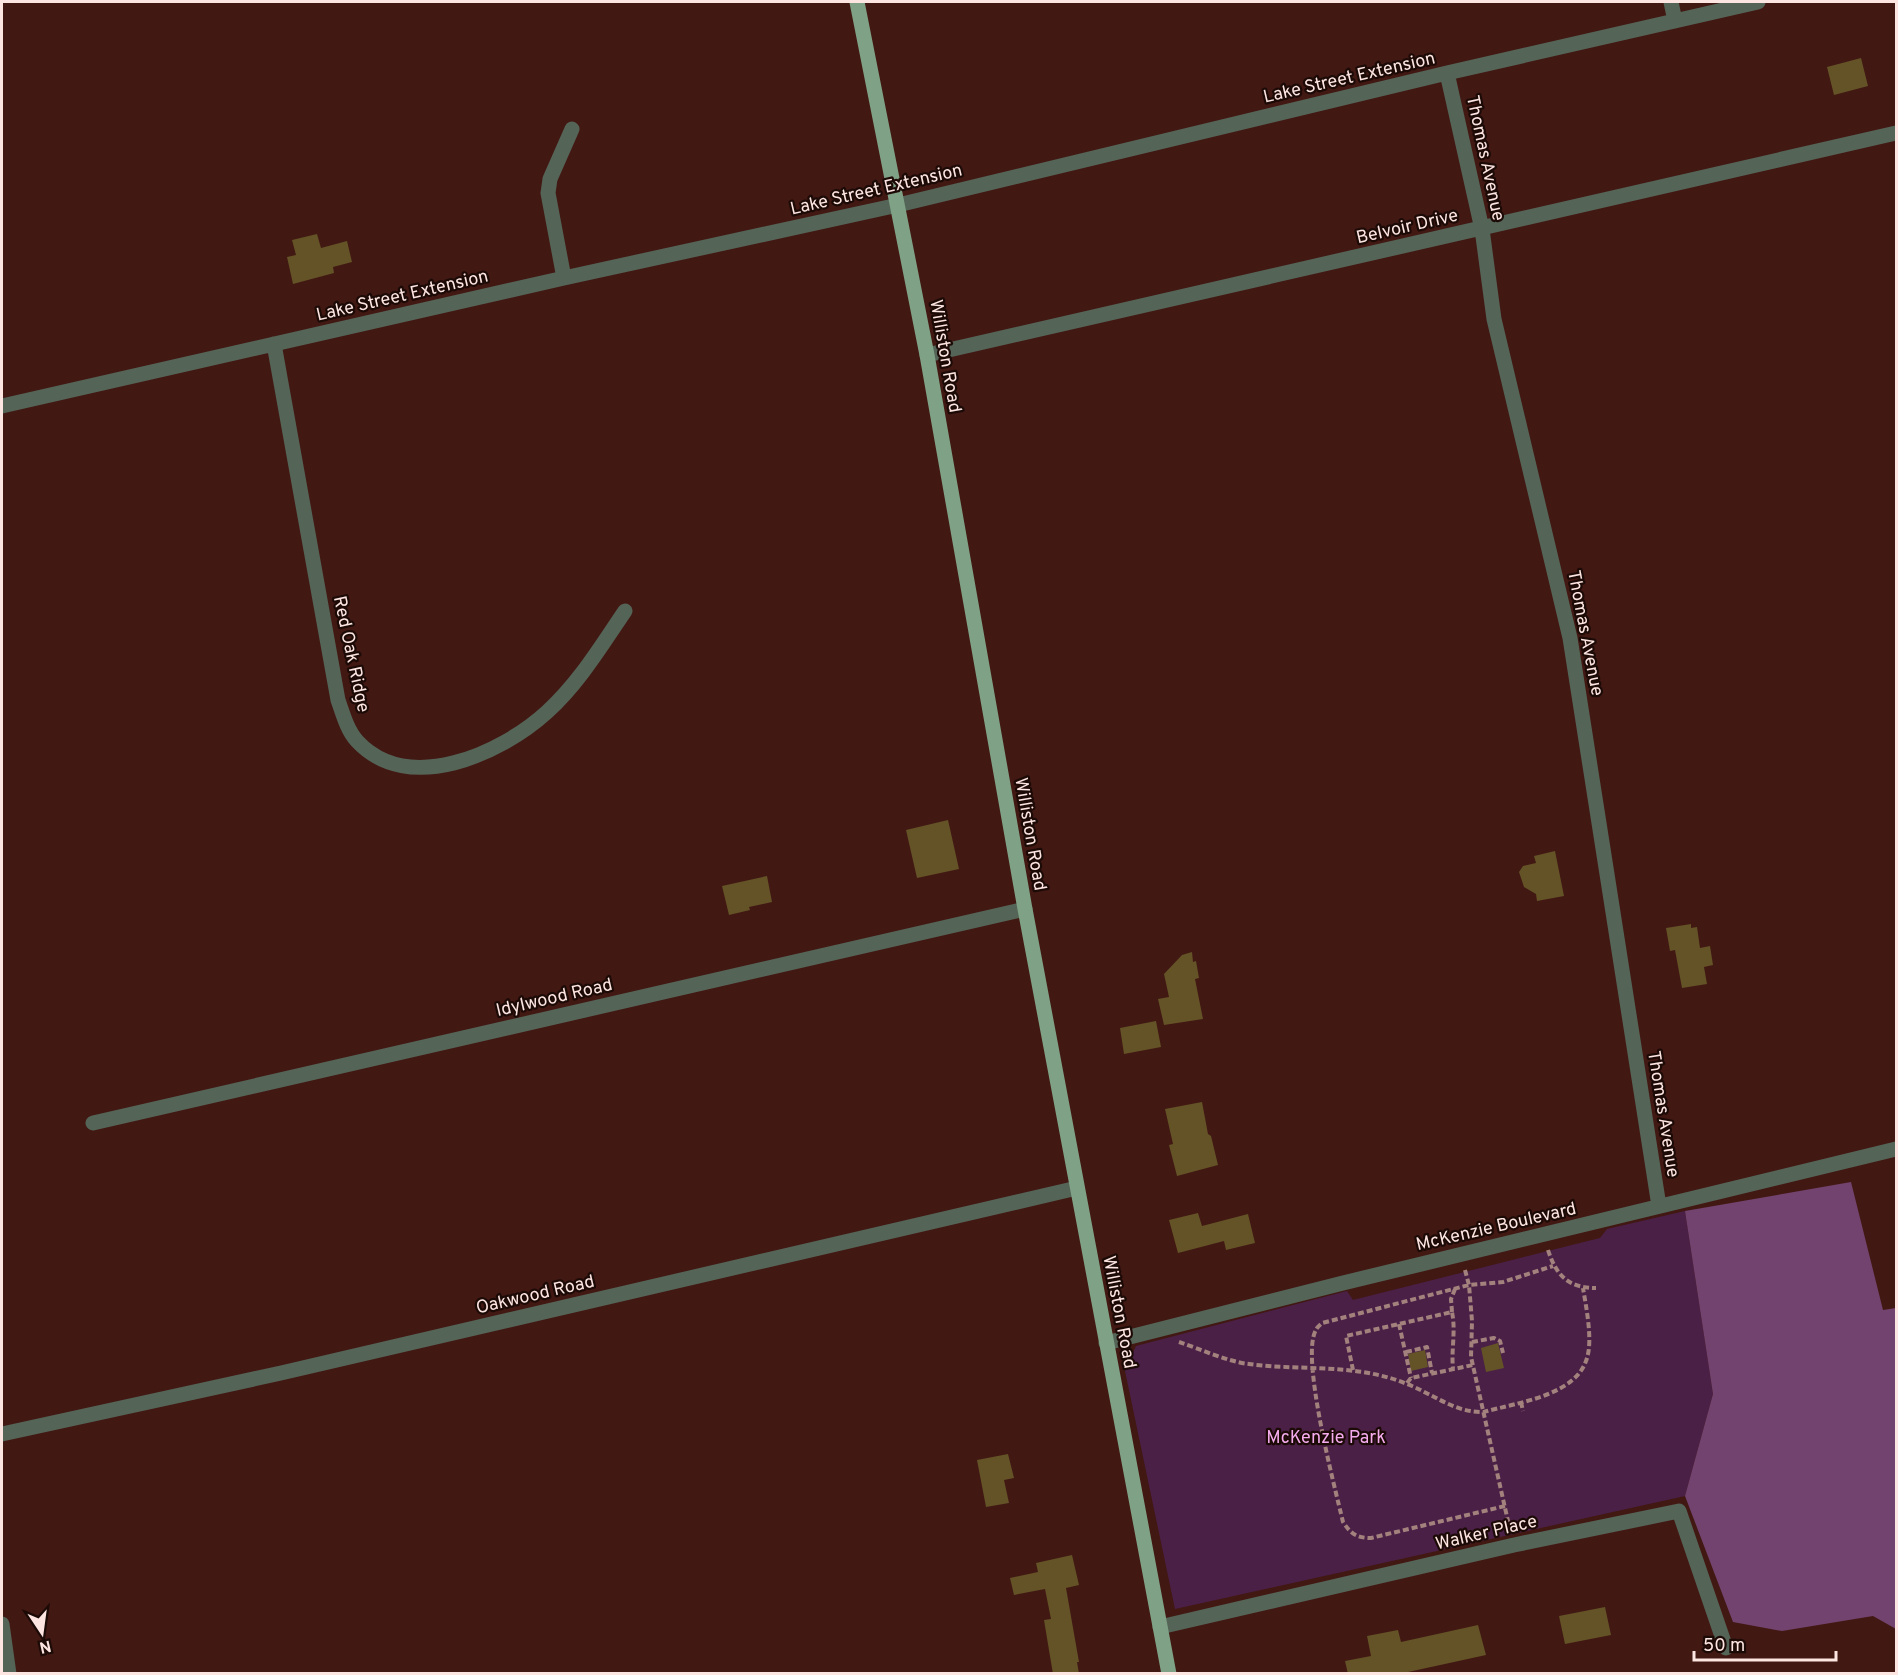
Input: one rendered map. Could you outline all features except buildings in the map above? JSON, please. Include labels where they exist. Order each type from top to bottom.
[{"type":"main road","name":"Williston Road","points":[[857,2],[927,355],[1024,909],[1169,1674]]},
{"type":"street","points":[[1671,2],[1675,21]]},
{"type":"street","name":"Lake Street Extension","points":[[2,406],[564,278],[898,205],[1448,73],[1758,2]]},
{"type":"street","name":"Thomas Avenue","points":[[1448,73],[1482,229],[1494,319],[1570,638],[1659,1206]]},
{"type":"street","points":[[564,278],[548,193],[550,179],[572,129]]},
{"type":"street","name":"Belvoir Drive","points":[[927,355],[1896,133]]},
{"type":"street","name":"Red Oak Ridge","points":[[274,344],[338,700],[345,721],[356,741],[374,755],[396,765],[418,769],[440,766],[478,755],[514,737],[546,713],[574,684],[625,611]]},
{"type":"street","name":"Idylwood Road","points":[[93,1123],[1024,909]]},
{"type":"street","name":"McKenzie Boulevard","points":[[1106,1343],[1460,1254],[1896,1149]]},
{"type":"street","name":"Oakwood Road","points":[[2,1434],[281,1373],[1077,1188]]},
{"type":"street","name":"Walker Place","points":[[1160,1627],[1514,1545],[1679,1511],[1726,1648]]},
{"type":"street","points":[[2,1624],[9,1674]]},
{"type":"path","points":[[1543,1234],[1553,1266],[1567,1281],[1584,1288],[1596,1288]]},
{"type":"path","points":[[1460,1254],[1469,1285],[1473,1365],[1514,1545]]},
{"type":"path","points":[[1504,1506],[1371,1538],[1360,1538],[1349,1532],[1343,1522],[1320,1420],[1313,1367],[1315,1330],[1322,1323],[1455,1288],[1503,1282],[1553,1266]]},
{"type":"path","points":[[1453,1369],[1451,1355],[1455,1324],[1451,1299],[1455,1288]]},
{"type":"path","points":[[1174,1340],[1247,1364],[1353,1370],[1407,1383],[1455,1408],[1484,1412],[1555,1392],[1577,1378],[1588,1354],[1584,1288]]},
{"type":"path","points":[[1353,1370],[1346,1336],[1452,1312]]},
{"type":"path","points":[[1400,1324],[1412,1378]]},
{"type":"path","points":[[1472,1342],[1494,1338],[1500,1341],[1503,1353]]},
{"type":"path","points":[[1406,1352],[1427,1347],[1432,1373]]},
{"type":"path","points":[[1407,1383],[1412,1378],[1473,1365]]},
{"type":"path","points":[[1521,1402],[1523,1411]]},
{"type":"green space","name":"McKenzie Park","points":[[1685,1211],[1713,1394],[1685,1496],[1175,1609],[1125,1371],[1136,1346],[1347,1291],[1353,1300],[1600,1238],[1607,1229]]},
{"type":"shaded area","points":[[1851,1182],[1883,1310],[1896,1308],[1896,1629],[1873,1616],[1782,1631],[1733,1622],[1685,1496],[1713,1394],[1685,1211]]}]
